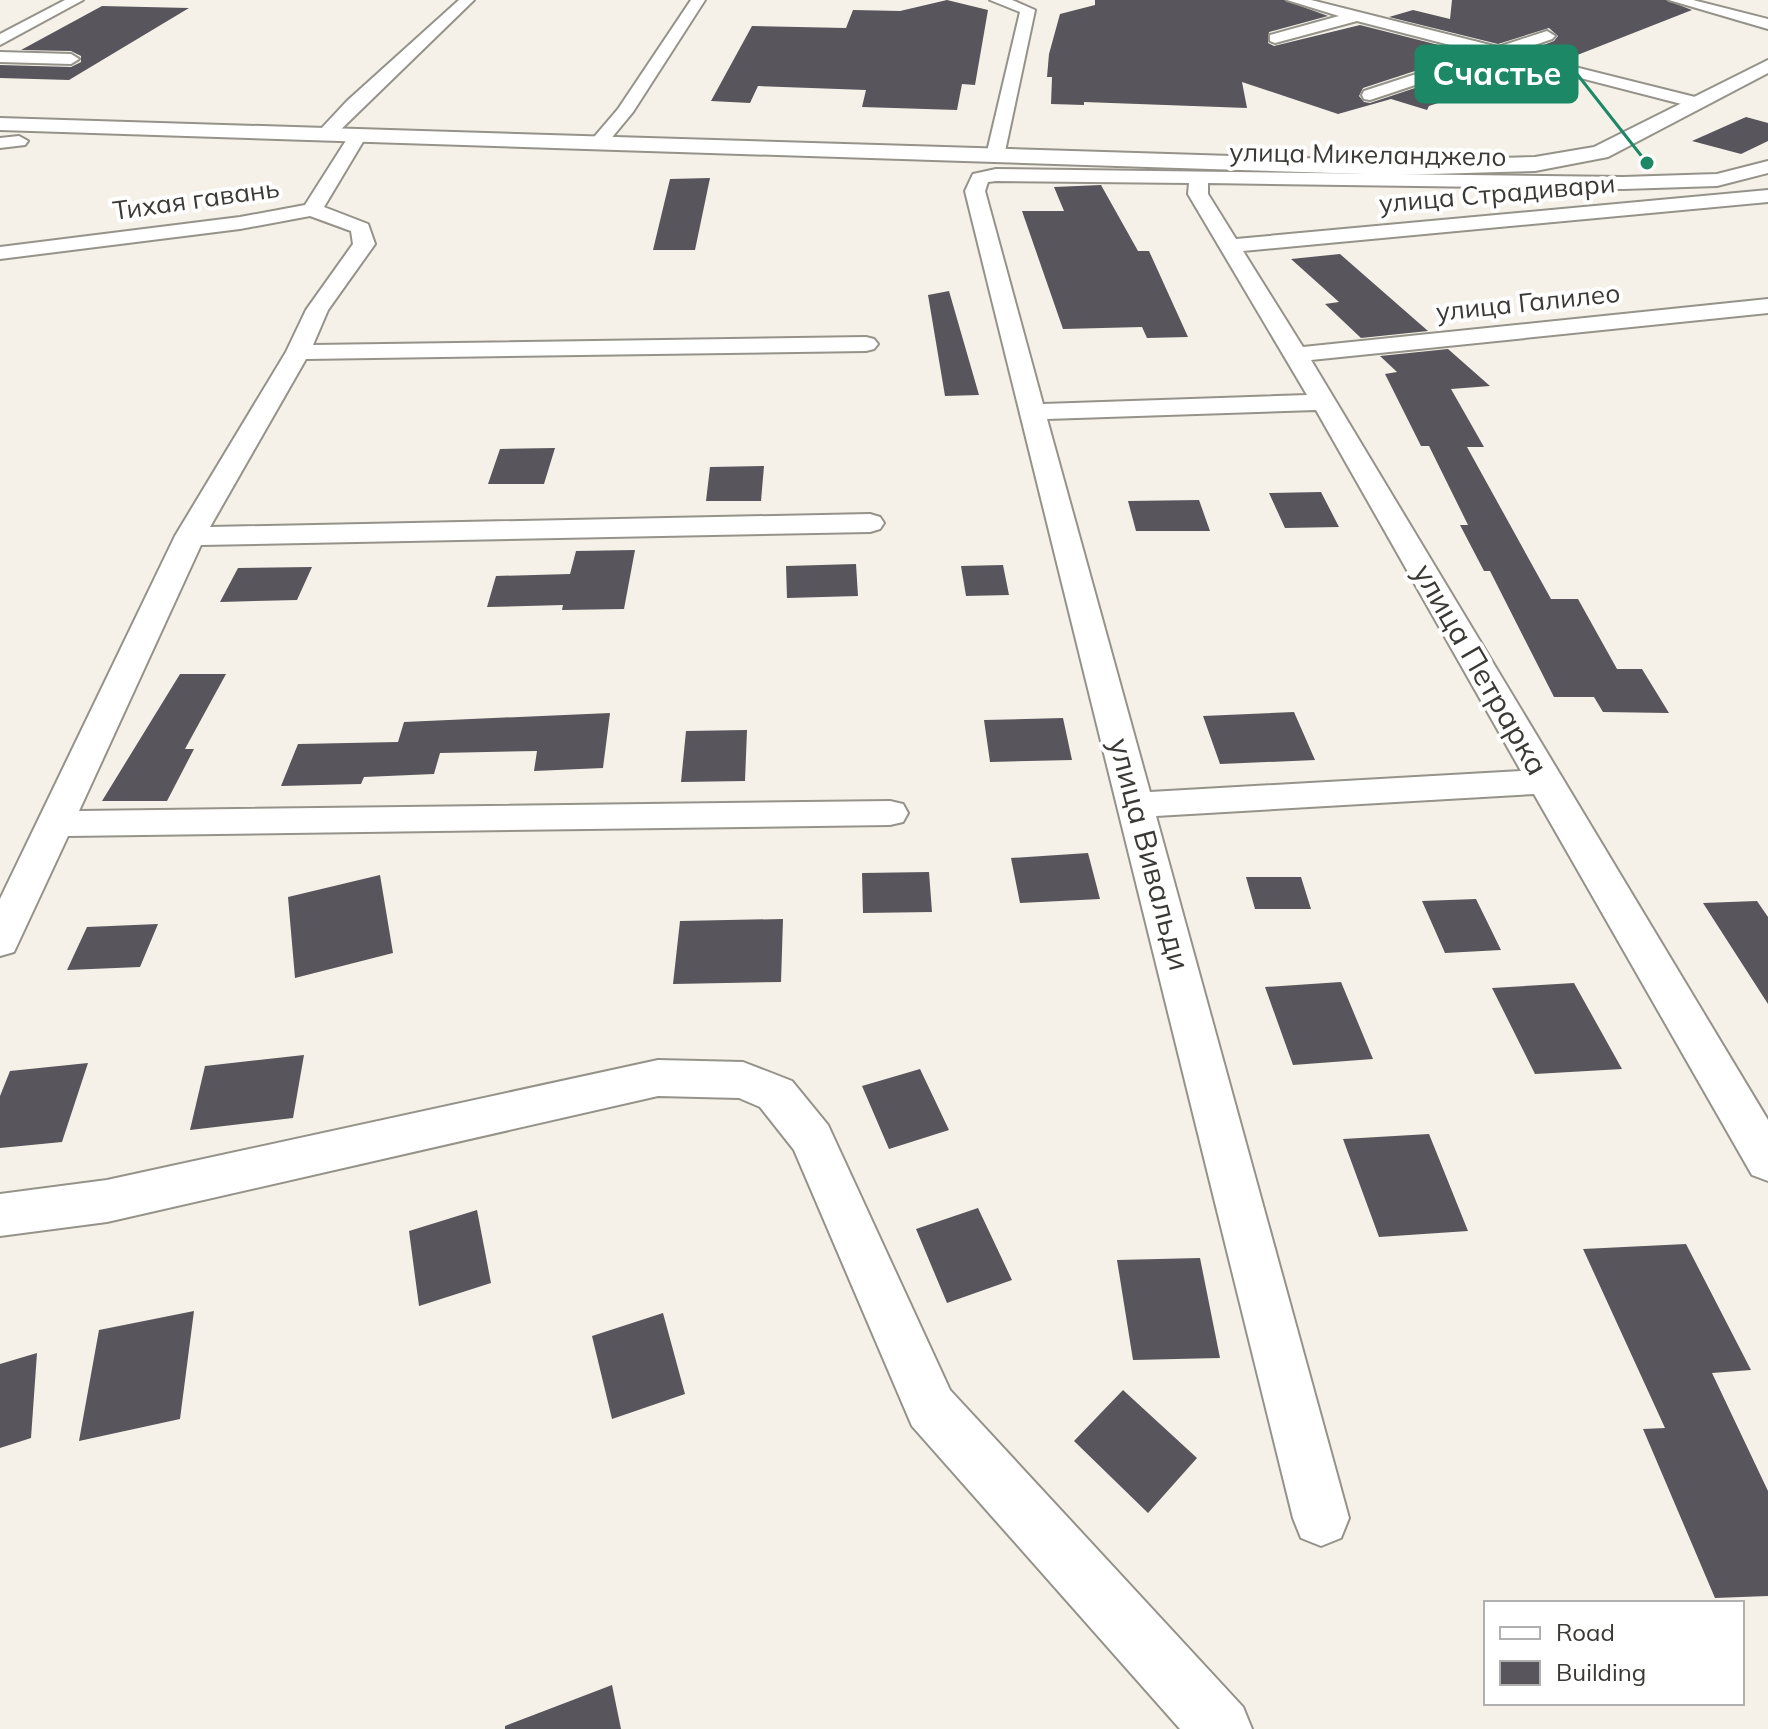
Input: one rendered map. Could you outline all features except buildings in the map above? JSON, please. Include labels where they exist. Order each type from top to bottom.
[{"type":"street","points":[[0,40],[74,0]]},
{"type":"street","points":[[325,135],[467,0]]},
{"type":"street","points":[[598,143],[624,112],[698,0]]},
{"type":"street","points":[[995,156],[1028,10],[997,0]]},
{"type":"street","points":[[1294,0],[1697,103]]},
{"type":"street","points":[[1676,0],[1768,24]]},
{"type":"street","points":[[1275,38],[1356,16]]},
{"type":"street","points":[[1370,95],[1547,36]]},
{"type":"street","points":[[0,57],[71,59]]},
{"type":"street","points":[[0,124],[1396,168],[1520,165],[1579,158],[1600,152],[1768,66]]},
{"type":"street","name":"Тихая гавань","points":[[0,253],[240,223],[312,210],[358,135]]},
{"type":"street","points":[[1579,158],[1623,183]]},
{"type":"street","name":"улица Микеланджело","points":[[975,191],[980,178],[996,175],[1623,183],[1717,180],[1768,167]]},
{"type":"street","name":"улица Петрарка","points":[[1199,178],[1198,194],[1324,402],[1768,1161]]},
{"type":"street","name":"улица Вивальди","points":[[975,191],[1321,1518]]},
{"type":"street","name":"улица Страдивари","points":[[1230,246],[1768,196]]},
{"type":"street","points":[[0,941],[190,536],[298,352],[317,310],[364,244],[361,228],[312,210]]},
{"type":"street","name":"улица Галилео","points":[[1294,355],[1768,306]]},
{"type":"street","points":[[298,352],[866,344]]},
{"type":"street","points":[[1033,412],[1324,402]]},
{"type":"street","points":[[190,536],[870,523]]},
{"type":"street","points":[[1137,805],[1547,781]]},
{"type":"street","points":[[54,824],[890,813]]},
{"type":"street","points":[[0,1215],[122,1197],[658,1078],[743,1080],[776,1094],[812,1139],[931,1408],[1221,1729]]},
{"type":"place","name":"Счастье","points":[[1647,163]]}]
